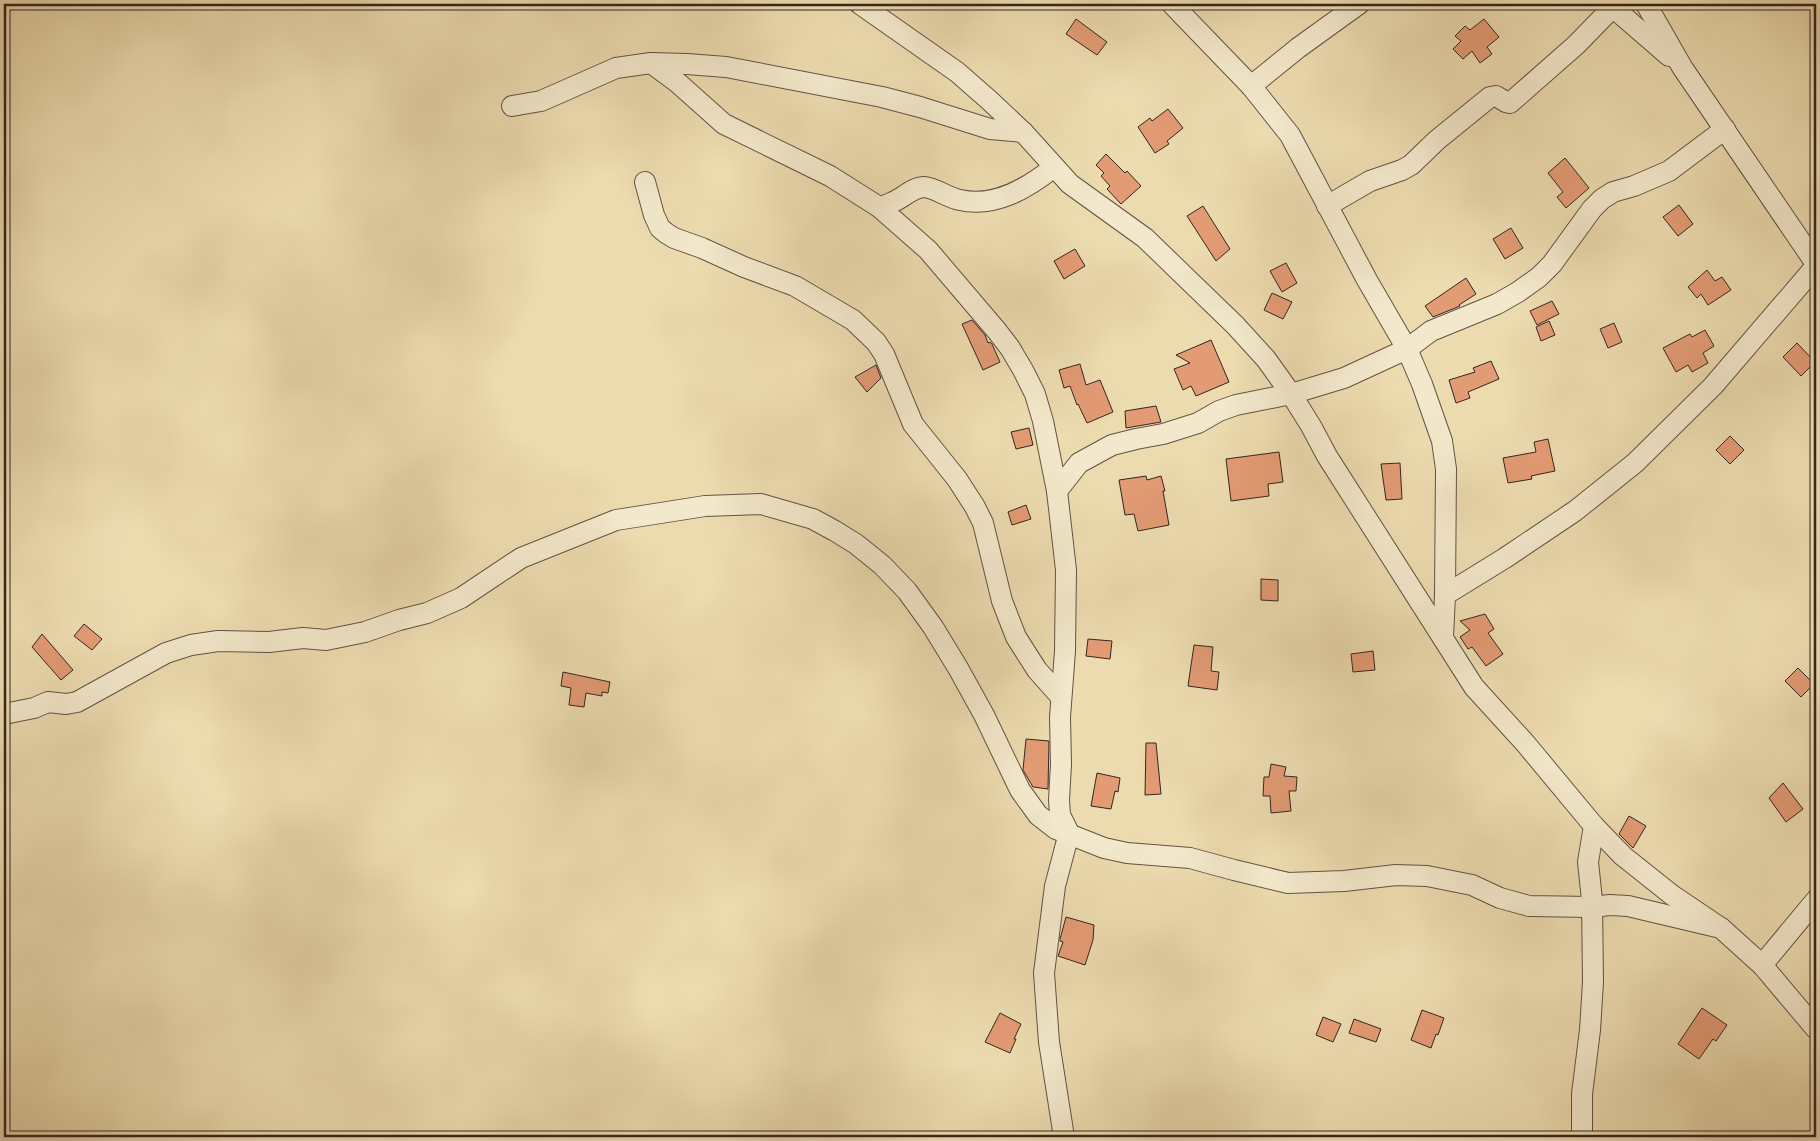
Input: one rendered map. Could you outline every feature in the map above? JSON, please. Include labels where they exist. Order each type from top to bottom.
[{"type":"street","points":[[860,4],[957,72],[1023,132],[1070,184],[1145,238],[1235,325],[1266,359],[1291,394],[1327,456],[1474,687],[1525,742],[1594,826],[1622,856],[1672,895],[1721,928],[1762,965],[1816,1029]]},
{"type":"street","points":[[1172,4],[1251,86],[1290,135],[1367,280],[1407,349],[1422,384],[1442,441],[1446,468],[1443,637]]},
{"type":"street","points":[[1251,86],[1359,4]]},
{"type":"street","points":[[1445,595],[1574,511],[1635,463],[1713,386],[1816,265],[1682,67],[1646,4]]},
{"type":"street","points":[[1328,206],[1370,181],[1411,165],[1490,97],[1496,96],[1510,103],[1576,45],[1611,5],[1682,67]]},
{"type":"street","points":[[512,106],[541,101],[616,68],[651,63],[726,67],[882,96],[920,106],[981,127],[1023,132]]},
{"type":"street","points":[[651,63],[678,83],[724,124],[830,176],[879,207],[928,250],[1010,348],[1035,394],[1042,415],[1056,491],[1067,591],[1059,808],[1060,815],[1069,830],[1069,835],[1056,886],[1044,973],[1049,1042],[1064,1137]]},
{"type":"street","points":[[1056,491],[1079,463],[1112,445],[1172,432],[1198,423],[1219,411],[1236,405],[1291,394],[1344,378],[1407,349],[1431,331],[1476,314],[1518,292],[1539,277],[1552,264],[1592,209],[1602,199],[1614,192],[1643,183],[1669,171],[1725,129]]},
{"type":"street","points":[[879,207],[894,202],[913,190],[925,187],[960,200],[977,202],[1000,199],[1028,186],[1054,167]]},
{"type":"street","points":[[645,182],[654,215],[660,228],[666,233],[744,267],[795,286],[847,316],[876,342],[884,354],[913,424],[957,479],[975,507],[985,532],[1002,601],[1016,637],[1037,670],[1062,697]]},
{"type":"street","points":[[4,714],[34,708],[48,702],[66,704],[77,702],[166,653],[191,645],[218,640],[269,642],[303,638],[326,640],[365,632],[399,620],[427,613],[461,598],[521,558],[616,520],[705,506],[761,504],[813,519],[856,544],[882,565],[907,591],[933,627],[958,668],[984,715],[1020,790],[1044,821],[1069,835],[1104,848],[1127,853],[1190,858],[1288,883],[1344,881],[1396,875],[1427,876],[1472,885],[1500,898],[1529,906],[1628,906],[1721,928]]},
{"type":"street","points":[[1582,1137],[1582,1094],[1590,1030],[1593,982],[1592,907],[1588,862],[1594,826]]},
{"type":"street","points":[[1762,965],[1816,900]]},
{"type":"building","points":[[1076,19],[1107,42],[1097,55],[1066,34]]},
{"type":"building","points":[[1484,19],[1499,37],[1487,47],[1492,54],[1480,63],[1472,51],[1463,59],[1453,49],[1461,41],[1455,36],[1465,26],[1470,30]]},
{"type":"building","points":[[1168,109],[1183,128],[1167,141],[1169,144],[1155,153],[1138,127],[1150,118],[1152,121]]},
{"type":"building","points":[[1106,154],[1125,173],[1127,171],[1141,186],[1121,204],[1107,189],[1110,186],[1101,176],[1104,173],[1096,165]]},
{"type":"building","points":[[1565,158],[1589,188],[1566,208],[1557,197],[1563,192],[1548,173]]},
{"type":"building","points":[[1679,205],[1693,224],[1678,236],[1663,217]]},
{"type":"building","points":[[1203,206],[1230,249],[1216,261],[1187,216]]},
{"type":"building","points":[[1511,228],[1523,248],[1505,259],[1493,239]]},
{"type":"building","points":[[1075,249],[1085,266],[1064,279],[1054,261]]},
{"type":"building","points":[[1286,263],[1297,283],[1282,292],[1270,271]]},
{"type":"building","points":[[1707,270],[1715,281],[1722,277],[1731,290],[1708,305],[1701,294],[1697,298],[1688,287]]},
{"type":"building","points":[[1466,278],[1476,294],[1460,306],[1433,317],[1425,306]]},
{"type":"building","points":[[1272,293],[1292,302],[1283,319],[1264,310]]},
{"type":"building","points":[[1552,301],[1559,314],[1537,325],[1530,311]]},
{"type":"building","points":[[972,320],[985,335],[988,343],[992,344],[1000,362],[983,370],[962,324]]},
{"type":"building","points":[[1549,321],[1555,335],[1541,341],[1536,327]]},
{"type":"building","points":[[1614,323],[1622,342],[1608,348],[1600,329]]},
{"type":"building","points":[[1705,330],[1714,346],[1703,353],[1708,363],[1692,372],[1688,365],[1676,372],[1663,348],[1690,334],[1692,337]]},
{"type":"building","points":[[1211,340],[1229,382],[1196,396],[1191,386],[1183,390],[1174,369],[1190,363],[1176,355]]},
{"type":"building","points":[[1797,343],[1815,362],[1801,376],[1783,357]]},
{"type":"building","points":[[1491,361],[1499,379],[1468,392],[1470,398],[1456,403],[1449,380],[1475,372],[1473,368]]},
{"type":"building","points":[[1080,364],[1086,385],[1100,380],[1113,412],[1087,423],[1077,405],[1070,386],[1064,388],[1059,370]]},
{"type":"building","points":[[876,365],[881,378],[867,392],[855,377]]},
{"type":"building","points":[[1156,406],[1161,422],[1126,428],[1125,411]]},
{"type":"building","points":[[1029,428],[1033,445],[1016,449],[1011,432]]},
{"type":"building","points":[[1730,436],[1744,450],[1730,464],[1716,450]]},
{"type":"building","points":[[1548,439],[1555,471],[1531,476],[1532,479],[1508,483],[1503,458],[1536,452],[1534,442]]},
{"type":"building","points":[[1279,452],[1283,482],[1268,484],[1269,496],[1231,501],[1226,459]]},
{"type":"building","points":[[1400,463],[1402,499],[1386,500],[1381,464]]},
{"type":"building","points":[[1146,476],[1147,480],[1161,476],[1165,491],[1163,491],[1169,525],[1138,531],[1134,514],[1125,515],[1119,480]]},
{"type":"building","points":[[1026,505],[1031,519],[1012,525],[1008,512]]},
{"type":"building","points":[[1261,579],[1278,580],[1278,601],[1261,600]]},
{"type":"building","points":[[1485,614],[1494,629],[1488,633],[1503,654],[1486,666],[1472,647],[1468,649],[1460,637],[1470,630],[1460,621]]},
{"type":"building","points":[[84,624],[102,639],[92,650],[74,636]]},
{"type":"building","points":[[42,634],[73,670],[61,680],[32,647]]},
{"type":"building","points":[[1088,639],[1112,641],[1110,659],[1086,656]]},
{"type":"building","points":[[1194,645],[1213,647],[1211,671],[1219,672],[1217,690],[1188,686]]},
{"type":"building","points":[[1373,651],[1375,670],[1353,672],[1351,654]]},
{"type":"building","points":[[1798,668],[1814,684],[1801,697],[1785,681]]},
{"type":"building","points":[[563,672],[610,682],[608,693],[602,692],[602,696],[586,693],[584,707],[569,705],[571,688],[561,686]]},
{"type":"building","points":[[1026,739],[1049,741],[1048,789],[1033,787],[1023,770]]},
{"type":"building","points":[[1146,743],[1156,743],[1161,794],[1145,795]]},
{"type":"building","points":[[1271,764],[1286,767],[1284,776],[1297,777],[1296,791],[1289,791],[1291,811],[1271,813],[1270,796],[1263,796],[1264,777],[1269,777]]},
{"type":"building","points":[[1097,773],[1120,778],[1118,792],[1115,791],[1111,809],[1091,806]]},
{"type":"building","points":[[1783,783],[1803,809],[1786,822],[1769,798]]},
{"type":"building","points":[[1629,816],[1646,826],[1633,848],[1619,834]]},
{"type":"building","points":[[1066,917],[1094,925],[1093,940],[1085,965],[1058,956],[1063,942],[1060,939]]},
{"type":"building","points":[[1702,1008],[1727,1025],[1716,1041],[1713,1039],[1699,1059],[1678,1044]]},
{"type":"building","points":[[1422,1010],[1444,1018],[1431,1048],[1411,1040]]},
{"type":"building","points":[[1000,1013],[1021,1024],[1010,1053],[985,1042]]},
{"type":"building","points":[[1323,1017],[1341,1024],[1333,1042],[1316,1035]]},
{"type":"building","points":[[1354,1019],[1381,1029],[1376,1042],[1349,1033]]}]
